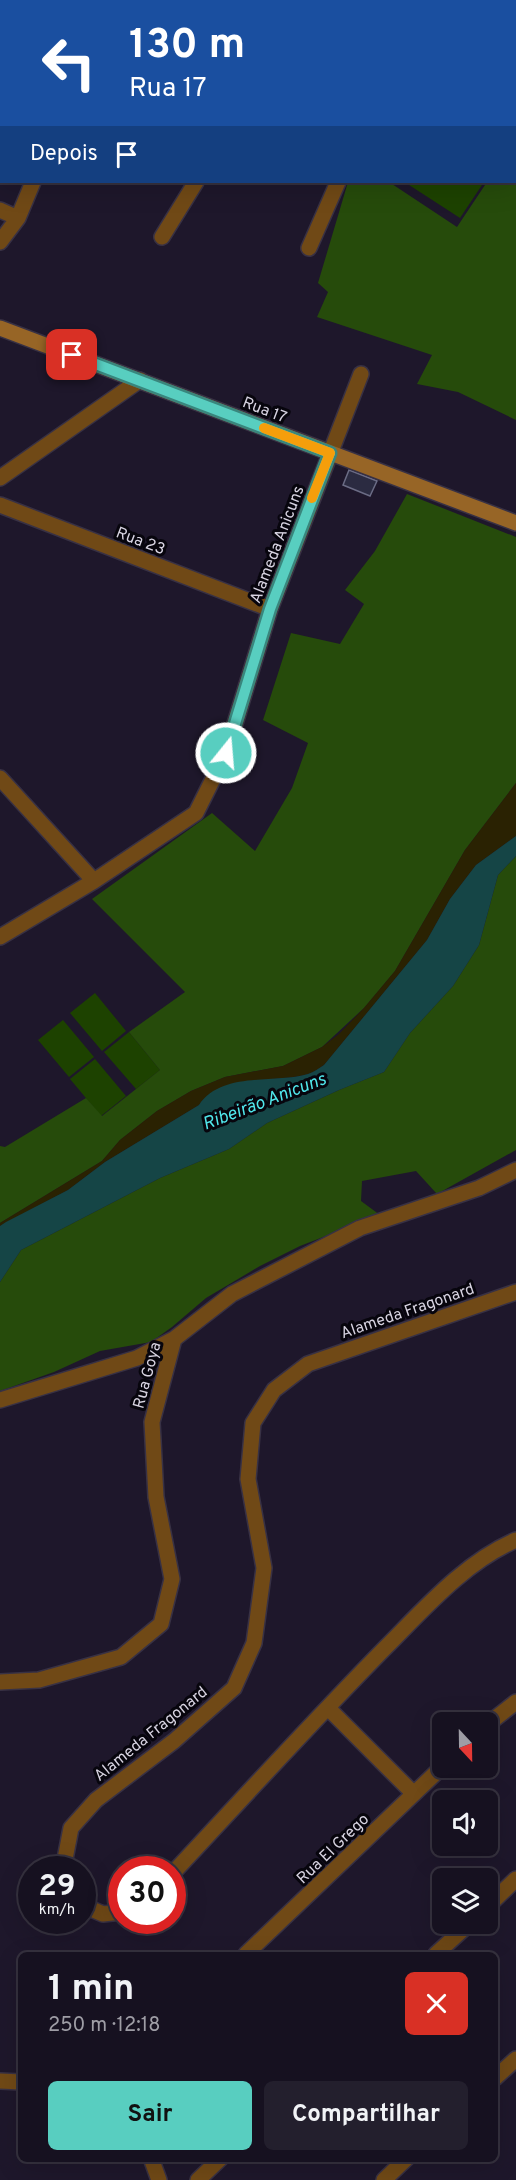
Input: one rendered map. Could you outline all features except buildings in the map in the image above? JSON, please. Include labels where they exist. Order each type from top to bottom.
[{"type":"street","points":[[0,242],[18,218],[33,183]]},
{"type":"street","points":[[162,237],[195,183]]},
{"type":"street","points":[[309,248],[338,183]]},
{"type":"street","points":[[0,210],[18,218]]},
{"type":"street","name":"Rua 17","points":[[0,328],[516,523]]},
{"type":"street","name":"Alameda Anicuns","points":[[0,937],[94,881],[196,813],[226,753],[270,609],[361,374]]},
{"type":"street","points":[[0,478],[140,380]]},
{"type":"street","name":"Rua 23","points":[[0,505],[270,609]]},
{"type":"street","points":[[0,778],[94,881]]},
{"type":"street","name":"Rua Goya","points":[[0,1683],[39,1680],[121,1657],[161,1624],[172,1579],[156,1497],[152,1422],[174,1340],[232,1294],[360,1228],[479,1188],[516,1170]]},
{"type":"street","name":"Alameda Fragonard","points":[[65,1856],[71,1828],[96,1800],[174,1741],[234,1688],[254,1643],[264,1568],[248,1479],[253,1423],[274,1390],[308,1364],[516,1292]]},
{"type":"street","points":[[0,1400],[137,1359],[174,1340]]},
{"type":"street","points":[[186,1859],[441,1592],[496,1549],[516,1540]]},
{"type":"street","points":[[498,1716],[516,1702]]},
{"type":"street","points":[[328,1708],[414,1794]]},
{"type":"street","name":"Rua El Grego","points":[[248,1952],[432,1777]]},
{"type":"street","points":[[498,1896],[516,1879]]},
{"type":"street","points":[[438,1952],[458,1934]]},
{"type":"street","points":[[498,2075],[516,2059]]},
{"type":"street","points":[[0,2081],[18,2082]]},
{"type":"street","points":[[152,2162],[159,2180]]},
{"type":"street","points":[[198,2180],[217,2162]]},
{"type":"street","points":[[384,2180],[403,2162]]},
{"type":"green space","points":[[348,183],[391,183],[457,227],[486,183],[516,183],[516,420],[458,392],[417,384],[432,355],[317,317],[328,292],[318,283]]},
{"type":"green space","points":[[406,183],[483,183],[460,218]]},
{"type":"green space","points":[[407,494],[516,537],[516,783],[465,850],[395,971],[364,1008],[322,1047],[283,1066],[225,1077],[191,1091],[157,1111],[120,1140],[102,1161],[0,1223],[0,1146],[5,1147],[86,1098],[102,1116],[160,1070],[129,1032],[185,992],[92,899],[212,813],[255,851],[292,788],[308,743],[263,720],[291,633],[340,644],[364,604],[345,590],[375,551]]},
{"type":"green space","points":[[516,856],[516,1150],[437,1194],[416,1171],[362,1181],[361,1201],[380,1215],[300,1246],[260,1266],[206,1298],[151,1342],[100,1351],[54,1372],[0,1391],[0,1282],[21,1250],[160,1178],[229,1149],[267,1123],[384,1072],[410,1033],[453,986],[479,945],[498,875]]},
{"type":"green space","points":[[95,993],[126,1031],[102,1051],[70,1013]]},
{"type":"green space","points":[[63,1020],[94,1057],[69,1077],[38,1040]]},
{"type":"green space","points":[[129,1032],[160,1070],[136,1089],[104,1052]]},
{"type":"green space","points":[[95,1059],[126,1096],[101,1116],[70,1079]]},
{"type":"sand","points":[[516,783],[516,836],[476,865],[450,899],[427,940],[324,1065],[308,1074],[295,1077],[250,1081],[221,1088],[208,1095],[199,1105],[105,1162],[68,1190],[0,1226],[0,1223],[102,1161],[120,1140],[157,1111],[191,1091],[225,1077],[283,1066],[322,1047],[339,1034],[395,971],[465,850]]},
{"type":"water","name":"Ribeirão Anicuns","points":[[516,836],[516,856],[498,875],[479,945],[453,986],[410,1033],[384,1072],[267,1123],[229,1149],[160,1178],[21,1250],[0,1282],[0,1226],[68,1190],[105,1162],[199,1105],[209,1094],[221,1087],[249,1080],[294,1077],[308,1074],[324,1065],[427,940],[450,899],[476,865]]},
{"type":"slow traffic","points":[[264,428],[330,453],[312,498]]},
{"type":"route","points":[[72,355],[330,453],[270,609],[226,753]]}]
